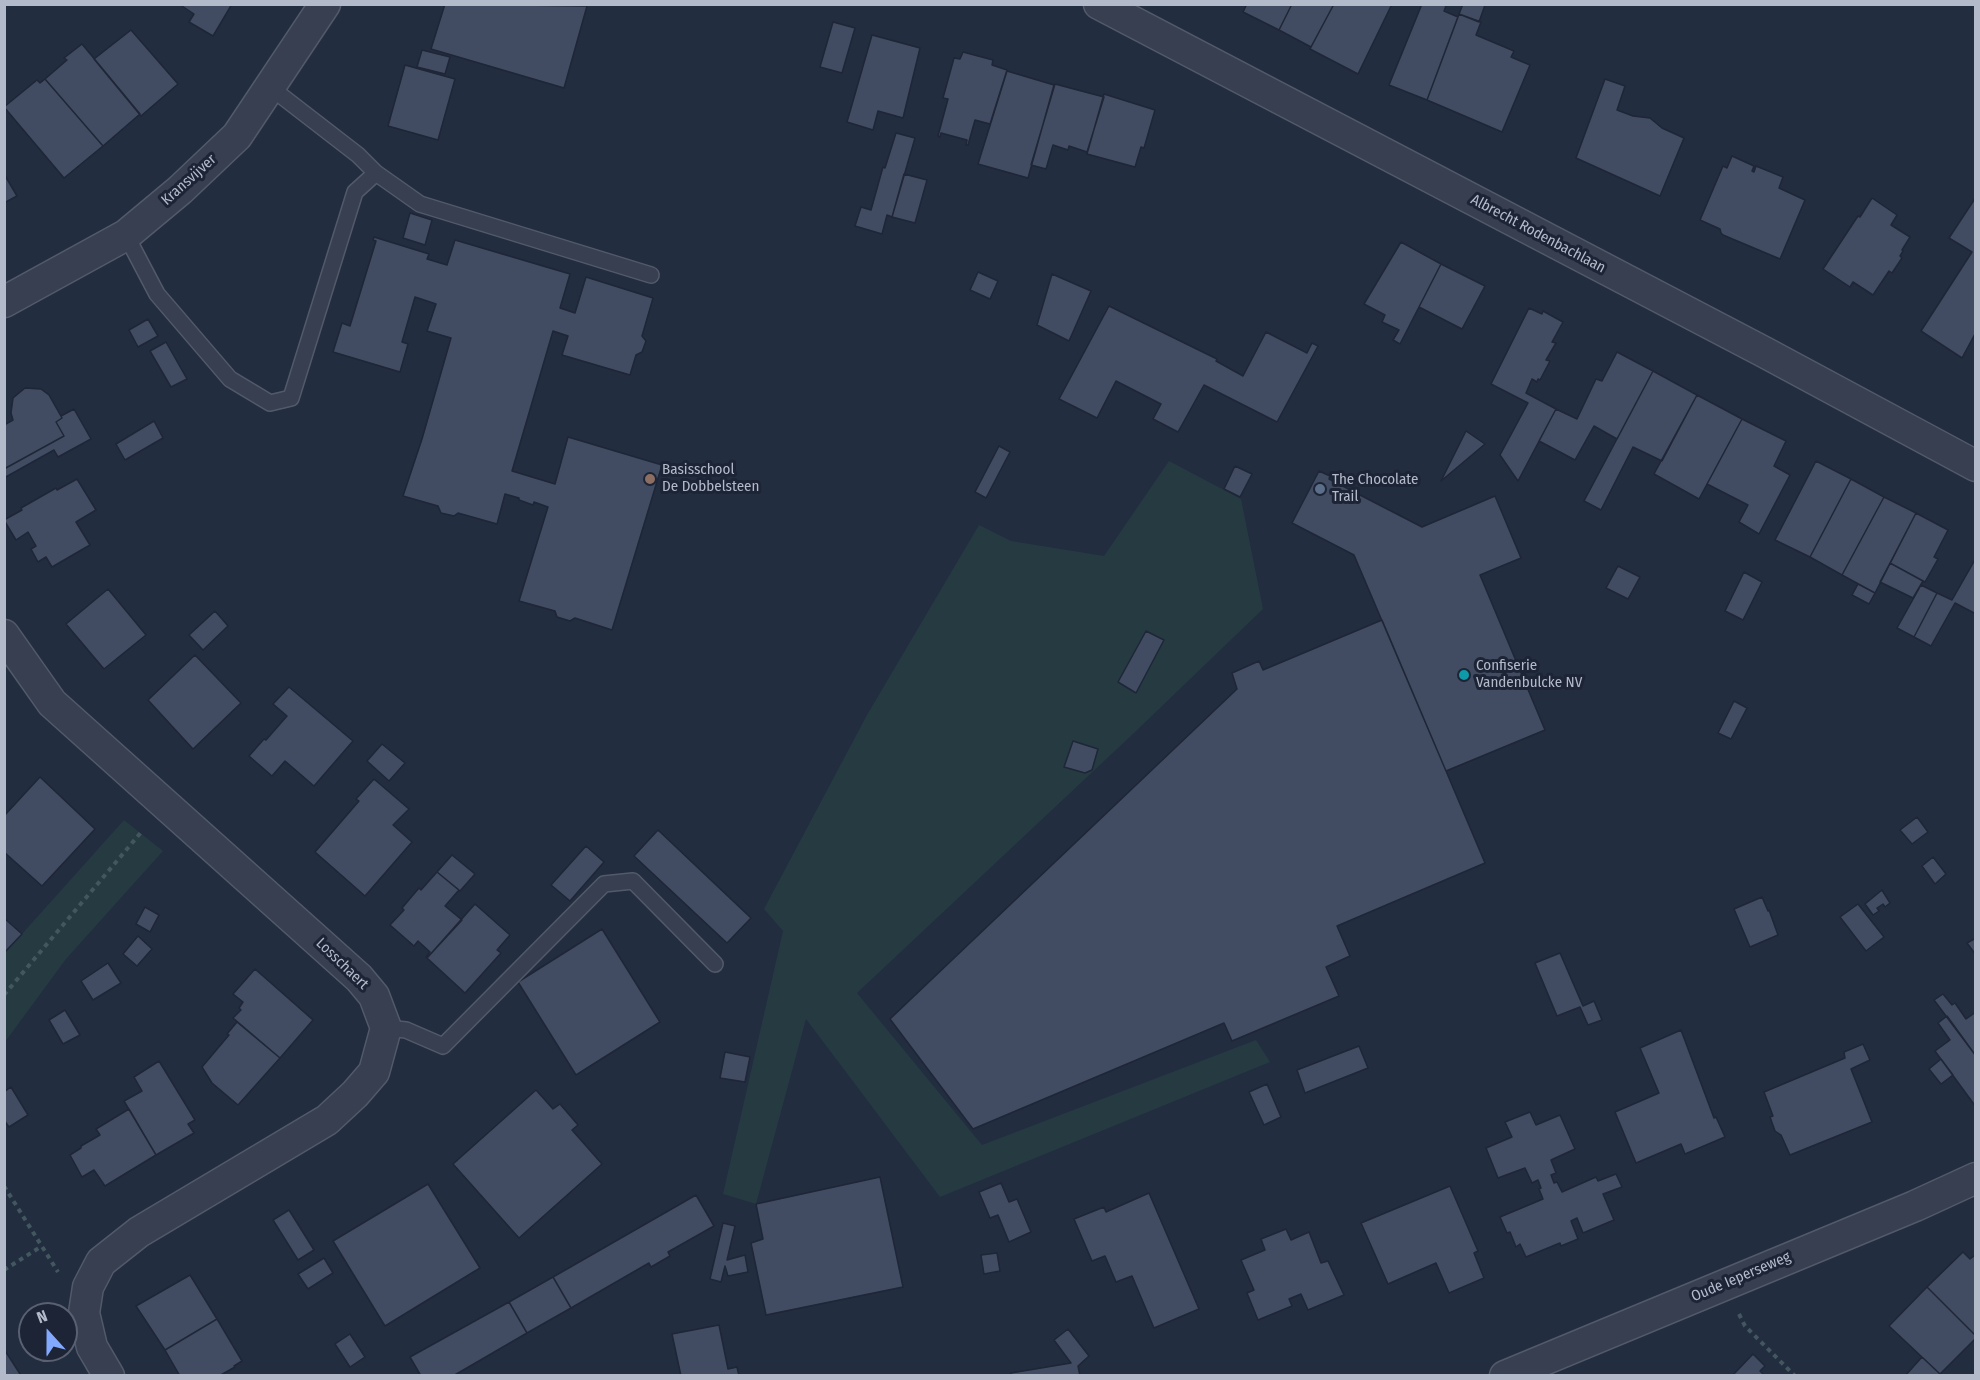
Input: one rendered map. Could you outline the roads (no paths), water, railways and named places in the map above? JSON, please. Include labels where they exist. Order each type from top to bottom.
[{"type":"street","name":"Kransvijver","points":[[4,302],[126,235],[180,190],[237,136],[325,4]]},
{"type":"street","name":"Albrecht Rodenbachlaan","points":[[1099,4],[1753,346],[1976,466]]},
{"type":"street","name":"Losschaert","points":[[4,635],[52,703],[359,978],[374,996],[386,1028]]},
{"type":"street","points":[[109,1376],[92,1347],[84,1313],[88,1287],[101,1262],[139,1232],[327,1120],[356,1094],[374,1072],[386,1028]]},
{"type":"street","name":"Oude Ieperseweg","points":[[1505,1376],[1915,1206],[1976,1178]]},
{"type":"lane","points":[[270,87],[358,155],[376,172],[420,204],[651,275]]},
{"type":"lane","points":[[126,235],[157,294],[230,379],[270,403],[291,398],[355,192],[376,172]]},
{"type":"lane","points":[[386,1028],[406,1030],[443,1046],[604,884],[633,881],[715,964]]},
{"type":"place","name":"Basisschool De Dobbelsteen","points":[[650,479]]},
{"type":"place","name":"The Chocolate Trail","points":[[1320,489]]},
{"type":"place","name":"Confiserie Vandenbulcke NV","points":[[1464,675]]}]
